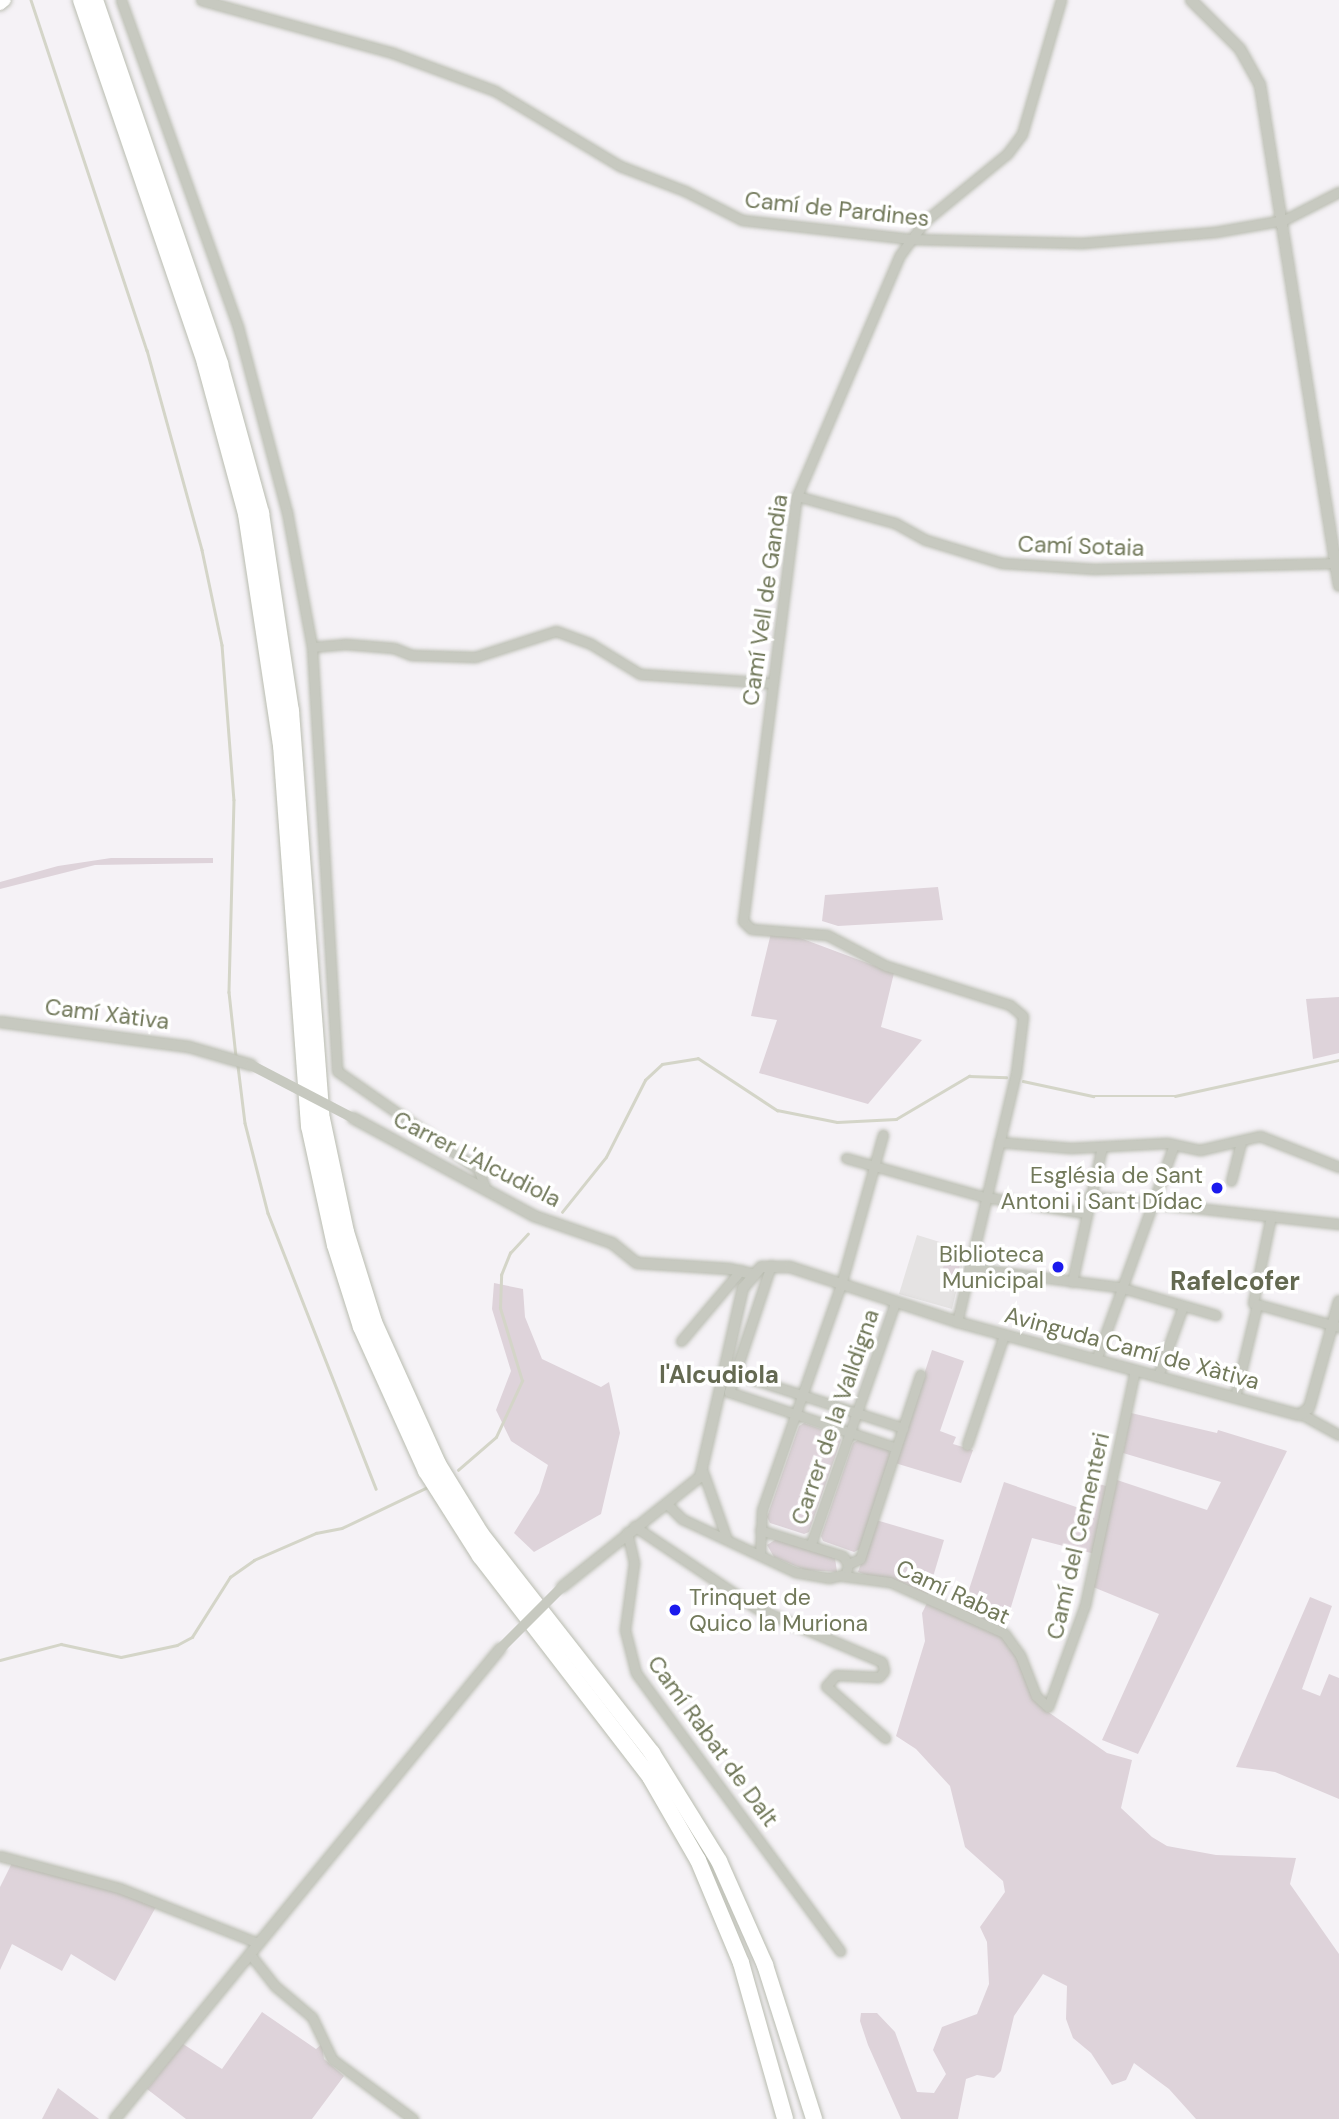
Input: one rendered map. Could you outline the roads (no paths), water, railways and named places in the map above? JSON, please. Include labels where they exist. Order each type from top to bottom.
[{"type":"highway","points":[[81,0],[202,351],[246,514],[281,745],[310,1136],[332,1233],[357,1315],[426,1471],[480,1556],[650,1777],[698,1860],[741,1963],[785,2119]]},
{"type":"highway","points":[[95,0],[215,351],[261,513],[291,711],[322,1119],[346,1232],[374,1322],[438,1464],[481,1534],[644,1743],[713,1850],[765,1965],[814,2119]]},
{"type":"main road","points":[[0,4],[5,0]]},
{"type":"street","points":[[121,0],[212,248],[261,402],[312,647],[337,1070],[478,1169],[485,1187]]},
{"type":"street","name":"Camí de Pardines","points":[[201,0],[393,53],[495,91],[620,166],[685,191],[742,220],[911,239],[1082,243],[1215,232],[1284,220],[1339,192]]},
{"type":"street","name":"Camí Vell de Gandia","points":[[999,1142],[1013,1089],[1024,1018],[1014,1007],[886,966],[827,935],[745,926],[771,683],[797,496],[911,239],[925,221],[1006,154],[1022,134],[1061,0]]},
{"type":"street","points":[[1191,0],[1240,49],[1257,76],[1284,220],[1334,528],[1334,563],[1339,586]]},
{"type":"street","name":"Camí Sotaia","points":[[797,496],[895,523],[926,540],[1002,563],[1095,569],[1334,563]]},
{"type":"street","points":[[312,647],[345,644],[394,648],[411,655],[475,657],[556,631],[591,644],[640,674],[771,683]]},
{"type":"street","name":"Camí Xàtiva","points":[[0,1023],[208,1051],[251,1065],[353,1118]]},
{"type":"street","name":"Carrer L'Alcudiola","points":[[353,1118],[547,1222],[612,1243],[648,1267],[746,1272]]},
{"type":"street","points":[[760,1554],[762,1510],[841,1285],[883,1135]]},
{"type":"street","points":[[957,1322],[999,1142],[1102,1147],[1174,1146],[1200,1150],[1264,1137],[1339,1167]]},
{"type":"street","points":[[1231,1181],[1241,1142]]},
{"type":"street","points":[[1096,1360],[1174,1146]]},
{"type":"street","points":[[1072,1282],[1102,1147]]},
{"type":"street","points":[[846,1158],[985,1197],[1086,1213]]},
{"type":"street","points":[[1089,1196],[1339,1224]]},
{"type":"street","points":[[1271,1216],[1254,1295],[1260,1306],[1336,1326]]},
{"type":"street","points":[[681,1341],[746,1272],[771,1265]]},
{"type":"street","points":[[771,1265],[729,1392],[896,1448]]},
{"type":"street","name":"Avinguda Camí de Xàtiva","points":[[771,1265],[957,1322],[1301,1414],[1339,1435]]},
{"type":"street","points":[[969,1268],[1122,1289],[1216,1315]]},
{"type":"street","points":[[726,1537],[703,1472],[716,1394],[746,1272]]},
{"type":"street","points":[[1301,1414],[1308,1408],[1336,1326],[1339,1301]]},
{"type":"street","name":"Carrer de la Valldigna","points":[[811,1544],[895,1303]]},
{"type":"street","points":[[1158,1377],[1183,1306]]},
{"type":"street","points":[[1235,1397],[1251,1329],[1260,1306]]},
{"type":"street","points":[[967,1445],[1004,1335]]},
{"type":"street","name":"Camí del Cementeri","points":[[1048,1707],[1085,1605],[1135,1370]]},
{"type":"street","points":[[734,1373],[903,1428]]},
{"type":"street","points":[[844,1576],[848,1564],[860,1559],[920,1376]]},
{"type":"street","points":[[116,2119],[500,1649],[562,1587],[703,1472]]},
{"type":"street","name":"Camí Rabat","points":[[666,1503],[681,1519],[802,1573],[890,1582],[955,1615],[1004,1633],[1020,1655],[1036,1696],[1048,1707]]},
{"type":"street","points":[[631,1529],[756,1608],[882,1662],[884,1671],[879,1677],[836,1675],[826,1686],[886,1738]]},
{"type":"street","name":"Camí Rabat de Dalt","points":[[631,1529],[634,1563],[625,1630],[636,1673],[840,1951]]},
{"type":"street","points":[[760,1530],[843,1556],[848,1564]]},
{"type":"street","points":[[0,1856],[119,1888],[258,1943]]},
{"type":"street","points":[[249,1954],[275,1986],[312,2017],[332,2059],[413,2119]]},
{"type":"waterway","points":[[31,0],[147,350],[202,550],[222,645],[234,800],[229,992],[236,1056]]},
{"type":"waterway","points":[[562,1212],[606,1157],[645,1080],[662,1064],[698,1058],[777,1110],[837,1122],[896,1119],[969,1076],[1006,1077]]},
{"type":"waterway","points":[[1023,1081],[1093,1096],[1175,1096],[1339,1060]]},
{"type":"waterway","points":[[238,1066],[245,1123],[268,1213],[376,1489]]},
{"type":"waterway","points":[[458,1470],[496,1437],[522,1381],[500,1308],[501,1275],[510,1253],[528,1234]]},
{"type":"waterway","points":[[0,1660],[61,1644],[121,1657],[177,1645],[192,1637],[230,1577],[254,1560],[316,1533],[342,1528],[426,1488]]},
{"type":"place","name":"Església de Sant Antoni i Sant Dídac","points":[[1217,1188]]},
{"type":"place","name":"Biblioteca Municipal","points":[[1058,1267]]},
{"type":"place","name":"Trinquet de Quico la Muriona","points":[[675,1610]]},
{"type":"district","name":"Rafelcofer","points":[[1235,1282]]},
{"type":"district","name":"l'Alcudiola","points":[[719,1375]]}]
